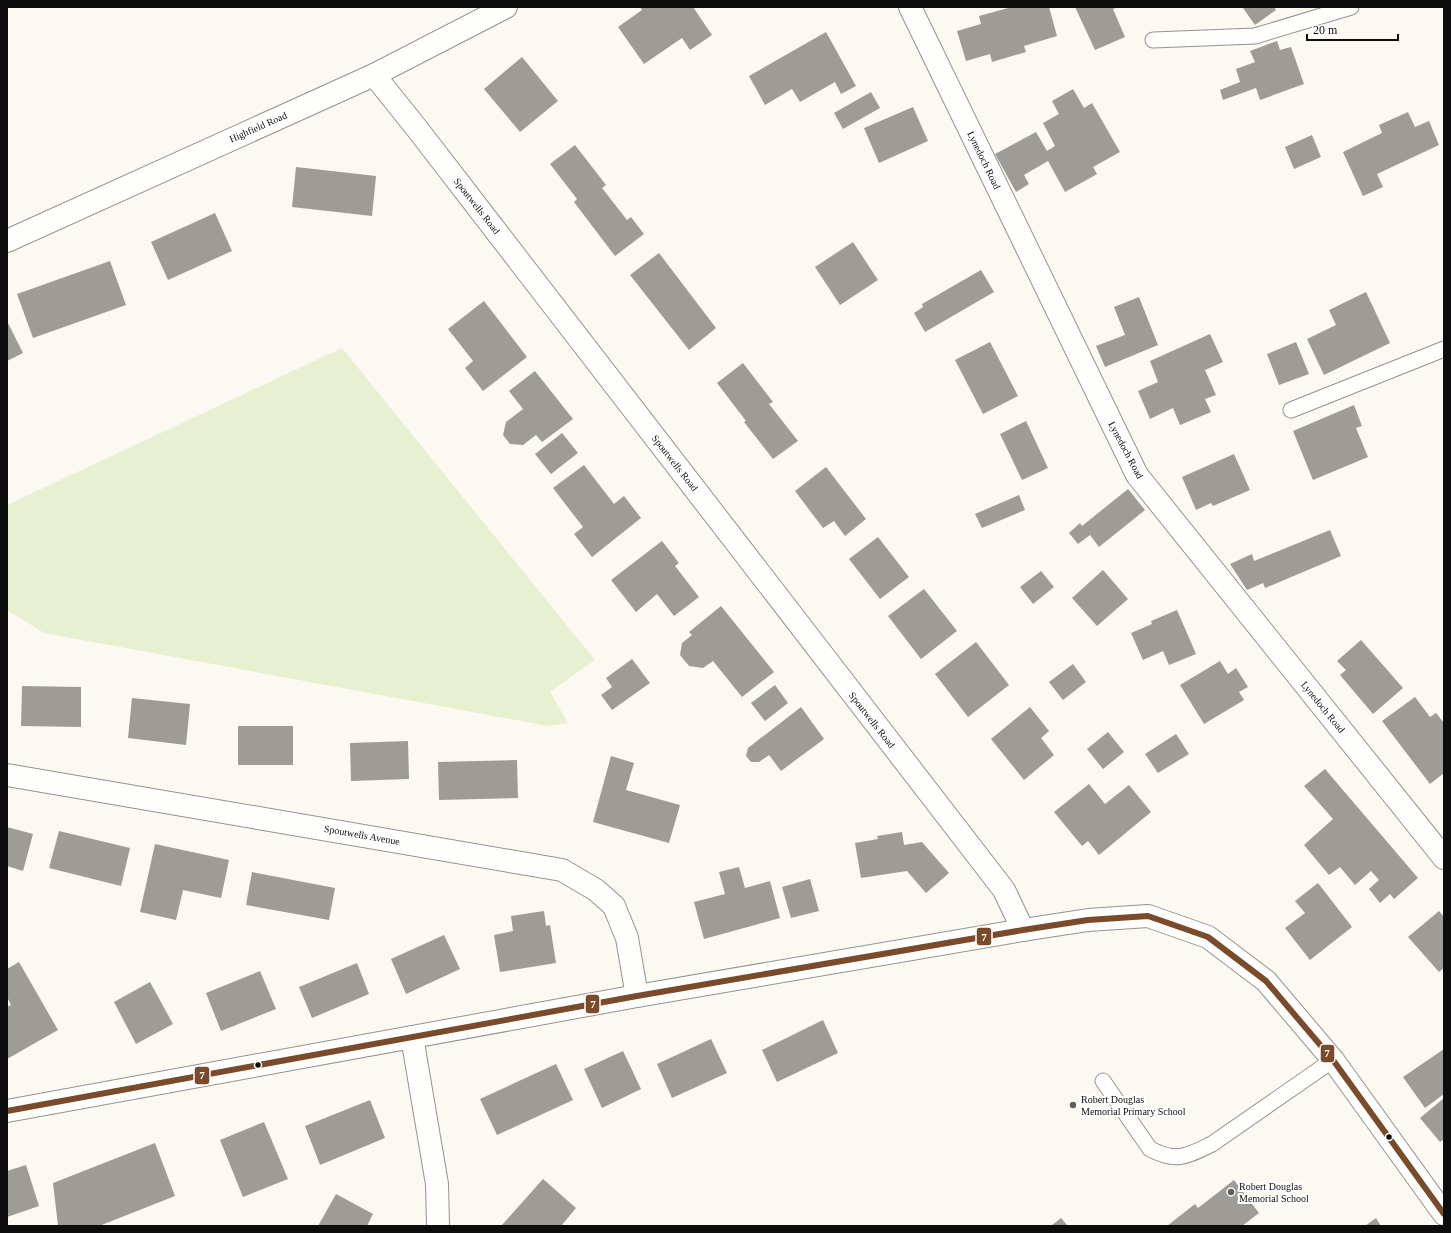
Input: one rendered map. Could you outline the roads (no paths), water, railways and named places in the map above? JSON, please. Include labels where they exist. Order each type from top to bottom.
[{"type":"street","name":"Highfield Road","points":[[7,241],[374,74],[506,7]]},
{"type":"street","name":"Lynedoch Road","points":[[910,7],[1137,475],[1444,858]]},
{"type":"street","name":"Spoutwells Road","points":[[374,74],[1004,890],[1023,930]]},
{"type":"street","name":"Spoutwells Avenue","points":[[7,775],[562,870],[596,890],[614,906],[627,938],[637,996]]},
{"type":"street","points":[[7,1111],[637,996],[1023,930],[1088,920],[1148,916],[1208,937],[1266,981],[1333,1060],[1444,1214]]},
{"type":"street","points":[[412,1037],[437,1184],[438,1226]]},
{"type":"lane","points":[[1153,40],[1256,36],[1352,7]]},
{"type":"lane","points":[[1291,410],[1444,349]]},
{"type":"lane","points":[[1103,1082],[1150,1149],[1172,1157],[1191,1154],[1212,1144],[1333,1060]]},
{"type":"place","name":"Robert Douglas Memorial Primary School","points":[[1073,1105]]},
{"type":"place","name":"Robert Douglas Memorial School","points":[[1231,1192]]}]
